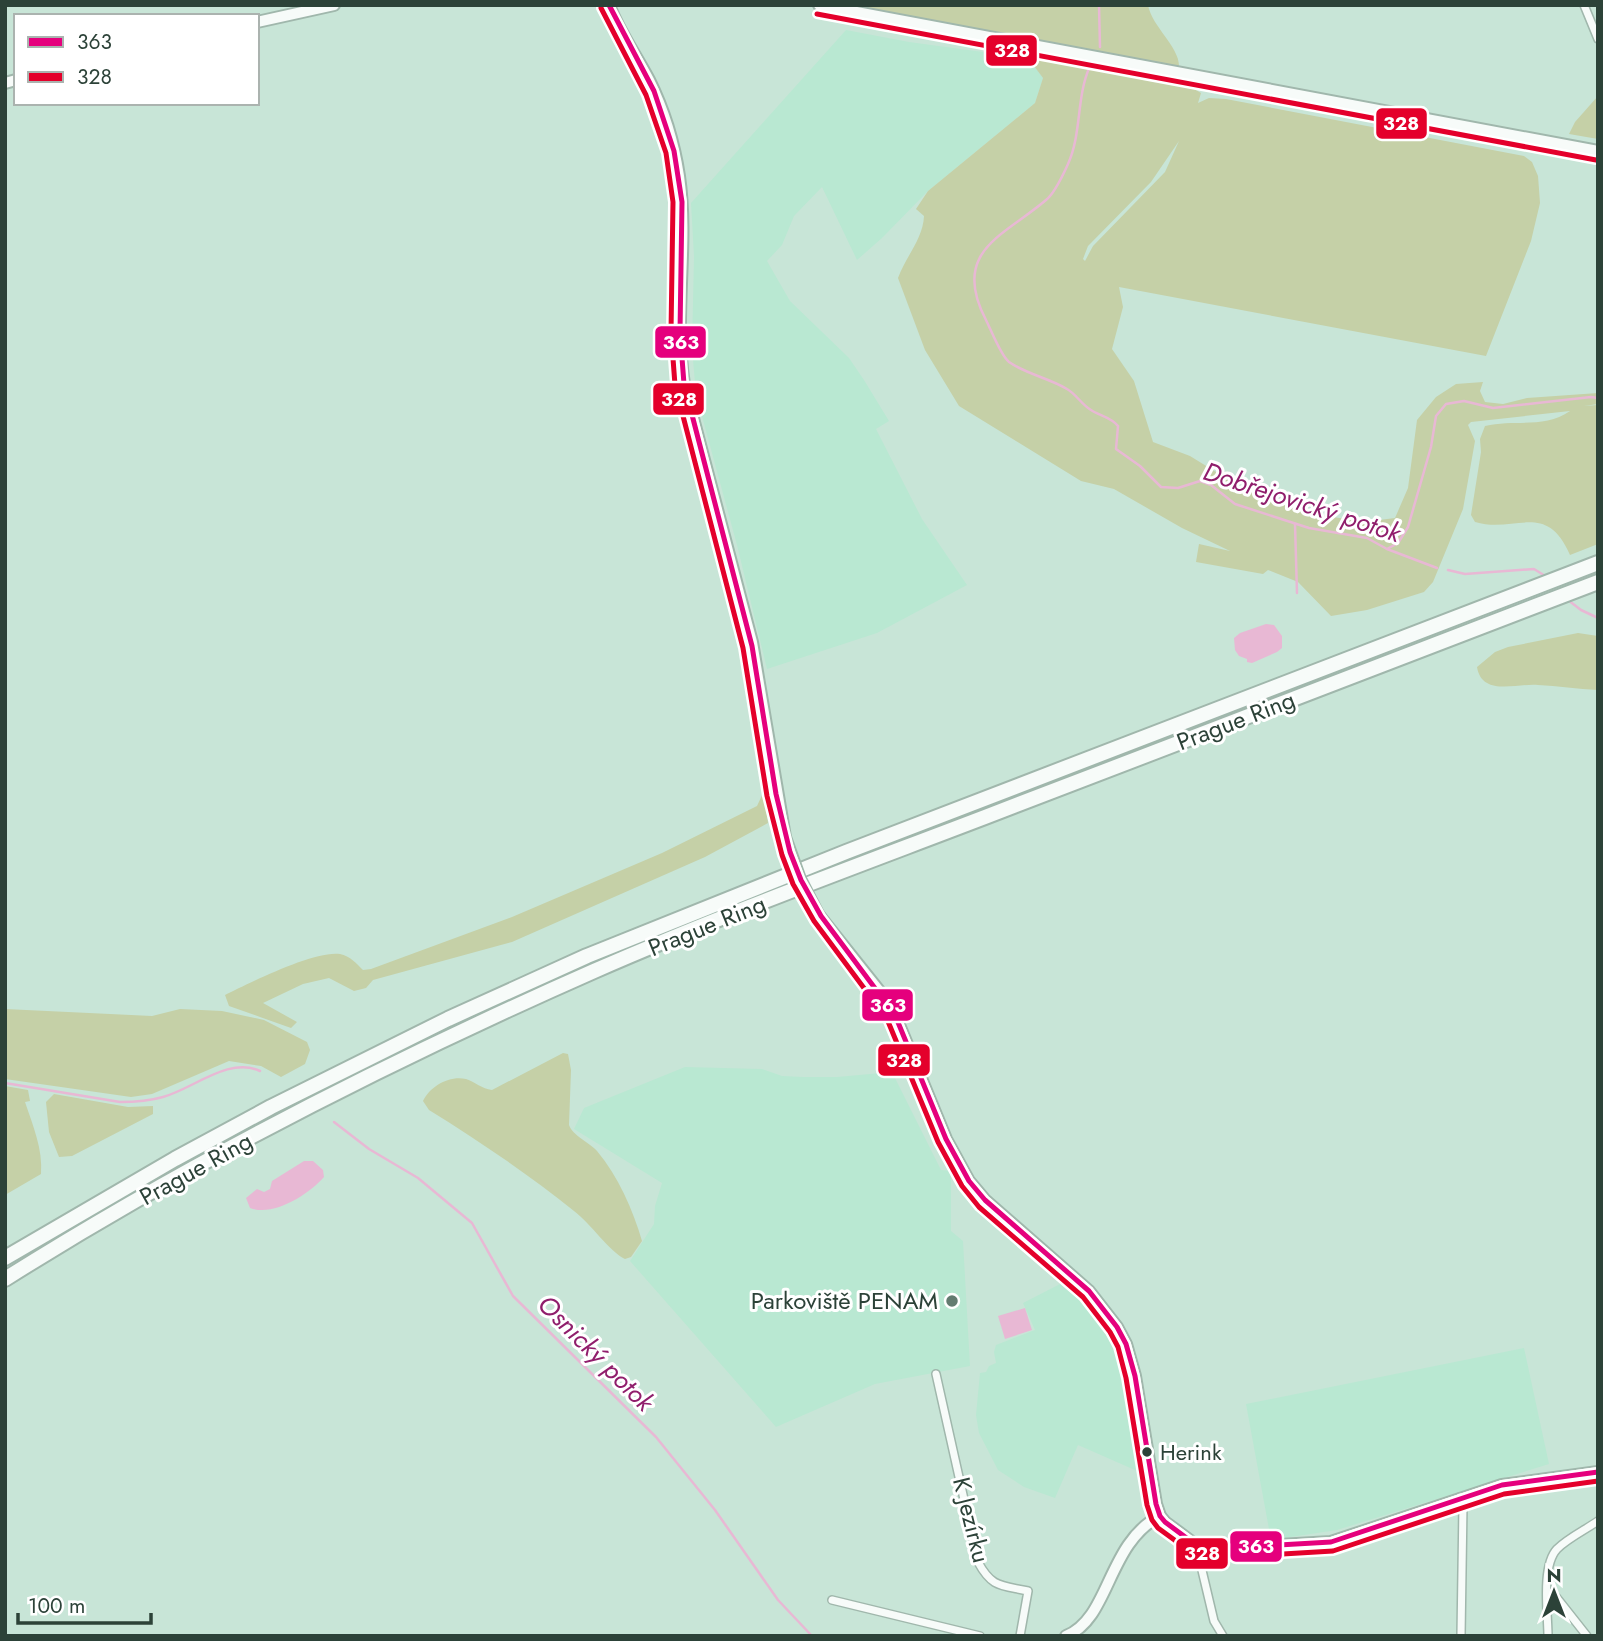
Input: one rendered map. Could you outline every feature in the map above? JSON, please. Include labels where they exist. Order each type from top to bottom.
[{"type":"highway","name":"Prague Ring","points":[[5,1258],[175,1159],[271,1107],[517,987],[721,900],[1598,563]]},
{"type":"highway","name":"Prague Ring","points":[[5,1279],[288,1118],[389,1067],[596,971],[726,917],[1598,582]]},
{"type":"street","points":[[259,22],[334,5]]},
{"type":"street","points":[[609,5],[618,28],[663,111],[679,177],[683,268],[680,349],[684,387],[752,642],[785,837],[800,878],[818,914],[885,998],[895,1015],[946,1139],[969,1181],[985,1200],[1090,1291],[1117,1327],[1126,1344],[1135,1376],[1160,1516],[1196,1545],[1229,1548],[1331,1542],[1502,1485],[1598,1472]]},
{"type":"street","points":[[819,5],[1598,151]]},
{"type":"street","points":[[1584,5],[1598,39]]},
{"type":"street","name":"K Jezírku","points":[[936,1374],[978,1562],[991,1582],[1028,1591],[1020,1636]]},
{"type":"street","points":[[1460,1497],[1463,1506],[1461,1636]]},
{"type":"street","points":[[1066,1636],[1080,1629],[1087,1621],[1134,1535],[1160,1516]]},
{"type":"street","points":[[1548,1636],[1548,1573],[1551,1559],[1557,1549],[1598,1521]]},
{"type":"street","points":[[1196,1545],[1214,1621],[1223,1636]]},
{"type":"street","points":[[1548,1592],[1557,1598],[1587,1636]]},
{"type":"street","points":[[832,1600],[980,1636]]},
{"type":"shaded area","points":[[852,5],[1148,5],[1175,52],[1179,67]]},
{"type":"shaded area","points":[[846,30],[909,42],[1028,58],[1043,78],[1035,103],[928,191],[857,260],[822,187],[794,216],[782,245],[767,261],[790,301],[849,358],[864,380],[889,421],[876,429],[922,519],[967,585],[877,633],[767,669],[696,394],[692,348],[694,256],[691,203]]},
{"type":"shaded area","points":[[1028,58],[1118,69],[1165,78],[1201,93],[1198,103],[1209,98],[1226,99],[1524,156],[1532,162],[1538,176],[1540,203],[1531,241],[1486,356],[1119,287],[1123,307],[1112,349],[1134,381],[1153,442],[1190,456],[1242,488],[1305,510],[1364,522],[1395,518],[1408,488],[1417,420],[1436,397],[1456,384],[1483,382],[1480,391],[1485,402],[1503,404],[1527,398],[1598,393],[1598,404],[1584,406],[1598,405],[1598,544],[1570,555],[1561,538],[1551,528],[1528,522],[1490,525],[1475,522],[1471,515],[1481,452],[1480,439],[1485,426],[1540,422],[1560,417],[1570,411],[1471,422],[1468,425],[1475,441],[1463,509],[1433,582],[1424,592],[1367,610],[1331,616],[1298,582],[1268,570],[1263,574],[1196,562],[1199,544],[1230,551],[1182,528],[1114,489],[1081,481],[959,406],[925,350],[898,278],[921,232],[924,216],[916,209],[928,191],[1035,103],[1043,78]],"holes":[[[1179,141],[1165,172],[1093,246],[1085,261],[1083,259],[1088,246],[1151,182]]]},
{"type":"shaded area","points":[[1598,96],[1598,139],[1569,134],[1575,122]]},
{"type":"shaded area","points":[[1266,624],[1274,625],[1282,636],[1282,648],[1252,663],[1247,662],[1247,659],[1239,656],[1235,650],[1234,638],[1240,633]]},
{"type":"shaded area","points":[[1578,633],[1598,636],[1598,690],[1538,685],[1493,685],[1480,676],[1477,667],[1495,652]]},
{"type":"shaded area","points":[[764,791],[768,823],[705,857],[512,942],[373,980],[366,988],[354,991],[329,978],[303,984],[263,1003],[297,1022],[291,1028],[229,1006],[225,995],[282,968],[315,957],[340,954],[350,958],[363,970],[371,969],[512,917],[662,853],[757,806]]},
{"type":"shaded area","points":[[5,1009],[152,1016],[180,1009],[222,1011],[264,1020],[307,1042],[310,1050],[305,1064],[281,1077],[261,1066],[229,1061],[152,1094],[131,1097],[5,1079]]},
{"type":"shaded area","points":[[563,1053],[568,1054],[571,1070],[569,1125],[597,1151],[612,1171],[629,1205],[642,1241],[631,1257],[625,1259],[557,1197],[429,1110],[423,1101],[435,1086],[447,1080],[466,1079],[492,1090]]},
{"type":"shaded area","points":[[685,1067],[762,1069],[782,1076],[803,1077],[892,1072],[941,1170],[951,1171],[951,1231],[963,1241],[970,1366],[875,1384],[776,1427],[630,1261],[654,1224],[655,1206],[662,1183],[574,1129],[584,1108]]},
{"type":"shaded area","points":[[5,1086],[28,1090],[30,1101],[25,1102],[37,1138],[41,1174],[5,1195]]},
{"type":"shaded area","points":[[54,1094],[128,1107],[153,1106],[153,1114],[72,1156],[59,1157],[49,1132],[46,1102]]},
{"type":"shaded area","points":[[304,1161],[313,1161],[323,1170],[324,1177],[317,1184],[280,1207],[259,1210],[250,1208],[246,1198],[257,1189],[264,1192],[270,1189],[272,1181]]},
{"type":"shaded area","points":[[1064,1282],[1089,1305],[1108,1330],[1119,1353],[1144,1474],[1078,1445],[1055,1498],[1024,1487],[998,1470],[979,1433],[976,1415],[980,1373],[986,1372],[989,1366],[996,1363],[996,1345],[1035,1330],[1023,1303]]},
{"type":"shaded area","points":[[1025,1308],[1032,1330],[1005,1339],[998,1316]]},
{"type":"shaded area","points":[[1524,1348],[1549,1464],[1337,1530],[1271,1540],[1246,1404]]},
{"type":"waterway","name":"Dobřejovický potok","points":[[1099,5],[1100,47]]},
{"type":"waterway","name":"Dobřejovický potok","points":[[1090,66],[1072,152],[1053,193],[999,236],[978,261],[974,277],[977,297],[1003,354],[1016,366],[1067,389],[1088,408],[1115,423],[1118,426],[1116,449],[1140,466],[1161,487],[1178,488],[1200,481],[1211,485],[1235,504],[1309,528],[1367,538],[1387,549],[1437,568]]},
{"type":"waterway","points":[[1387,549],[1398,543],[1408,527],[1431,447],[1436,416],[1446,404],[1464,401],[1493,408],[1598,398]]},
{"type":"waterway","points":[[1295,524],[1297,593]]},
{"type":"waterway","name":"Dobřejovický potok","points":[[1448,570],[1465,574],[1534,569],[1547,577]]},
{"type":"waterway","name":"Dobřejovický potok","points":[[1568,600],[1598,618]]},
{"type":"waterway","name":"Osnický potok","points":[[5,1083],[131,1102],[163,1097],[211,1075],[236,1068],[248,1067],[260,1071]]},
{"type":"waterway","name":"Osnický potok","points":[[334,1122],[369,1149],[418,1178],[472,1223],[513,1296],[656,1437],[715,1510],[778,1600],[812,1636]]},
{"type":"transit line","name":"363","points":[[609,5],[654,91],[674,151],[682,202],[680,332],[684,384],[752,646],[776,794],[790,852],[801,880],[821,916],[895,1015],[946,1139],[969,1181],[985,1200],[1089,1291],[1117,1327],[1126,1344],[1135,1376],[1160,1516],[1196,1545],[1229,1548],[1331,1542],[1502,1485],[1598,1472]]},
{"type":"transit line","name":"328","points":[[601,8],[646,95],[666,153],[673,202],[671,332],[675,385],[743,648],[767,796],[782,855],[793,884],[814,921],[887,1019],[938,1142],[962,1186],[979,1207],[1083,1297],[1110,1332],[1118,1347],[1126,1378],[1147,1505],[1152,1520],[1158,1528],[1191,1552],[1230,1557],[1333,1551],[1504,1494],[1598,1481]]},
{"type":"transit line","name":"328","points":[[817,14],[1596,160]]},
{"type":"place","name":"Parkoviště PENAM","points":[[952,1301]]},
{"type":"place","name":"Herink","points":[[1147,1452]]}]
